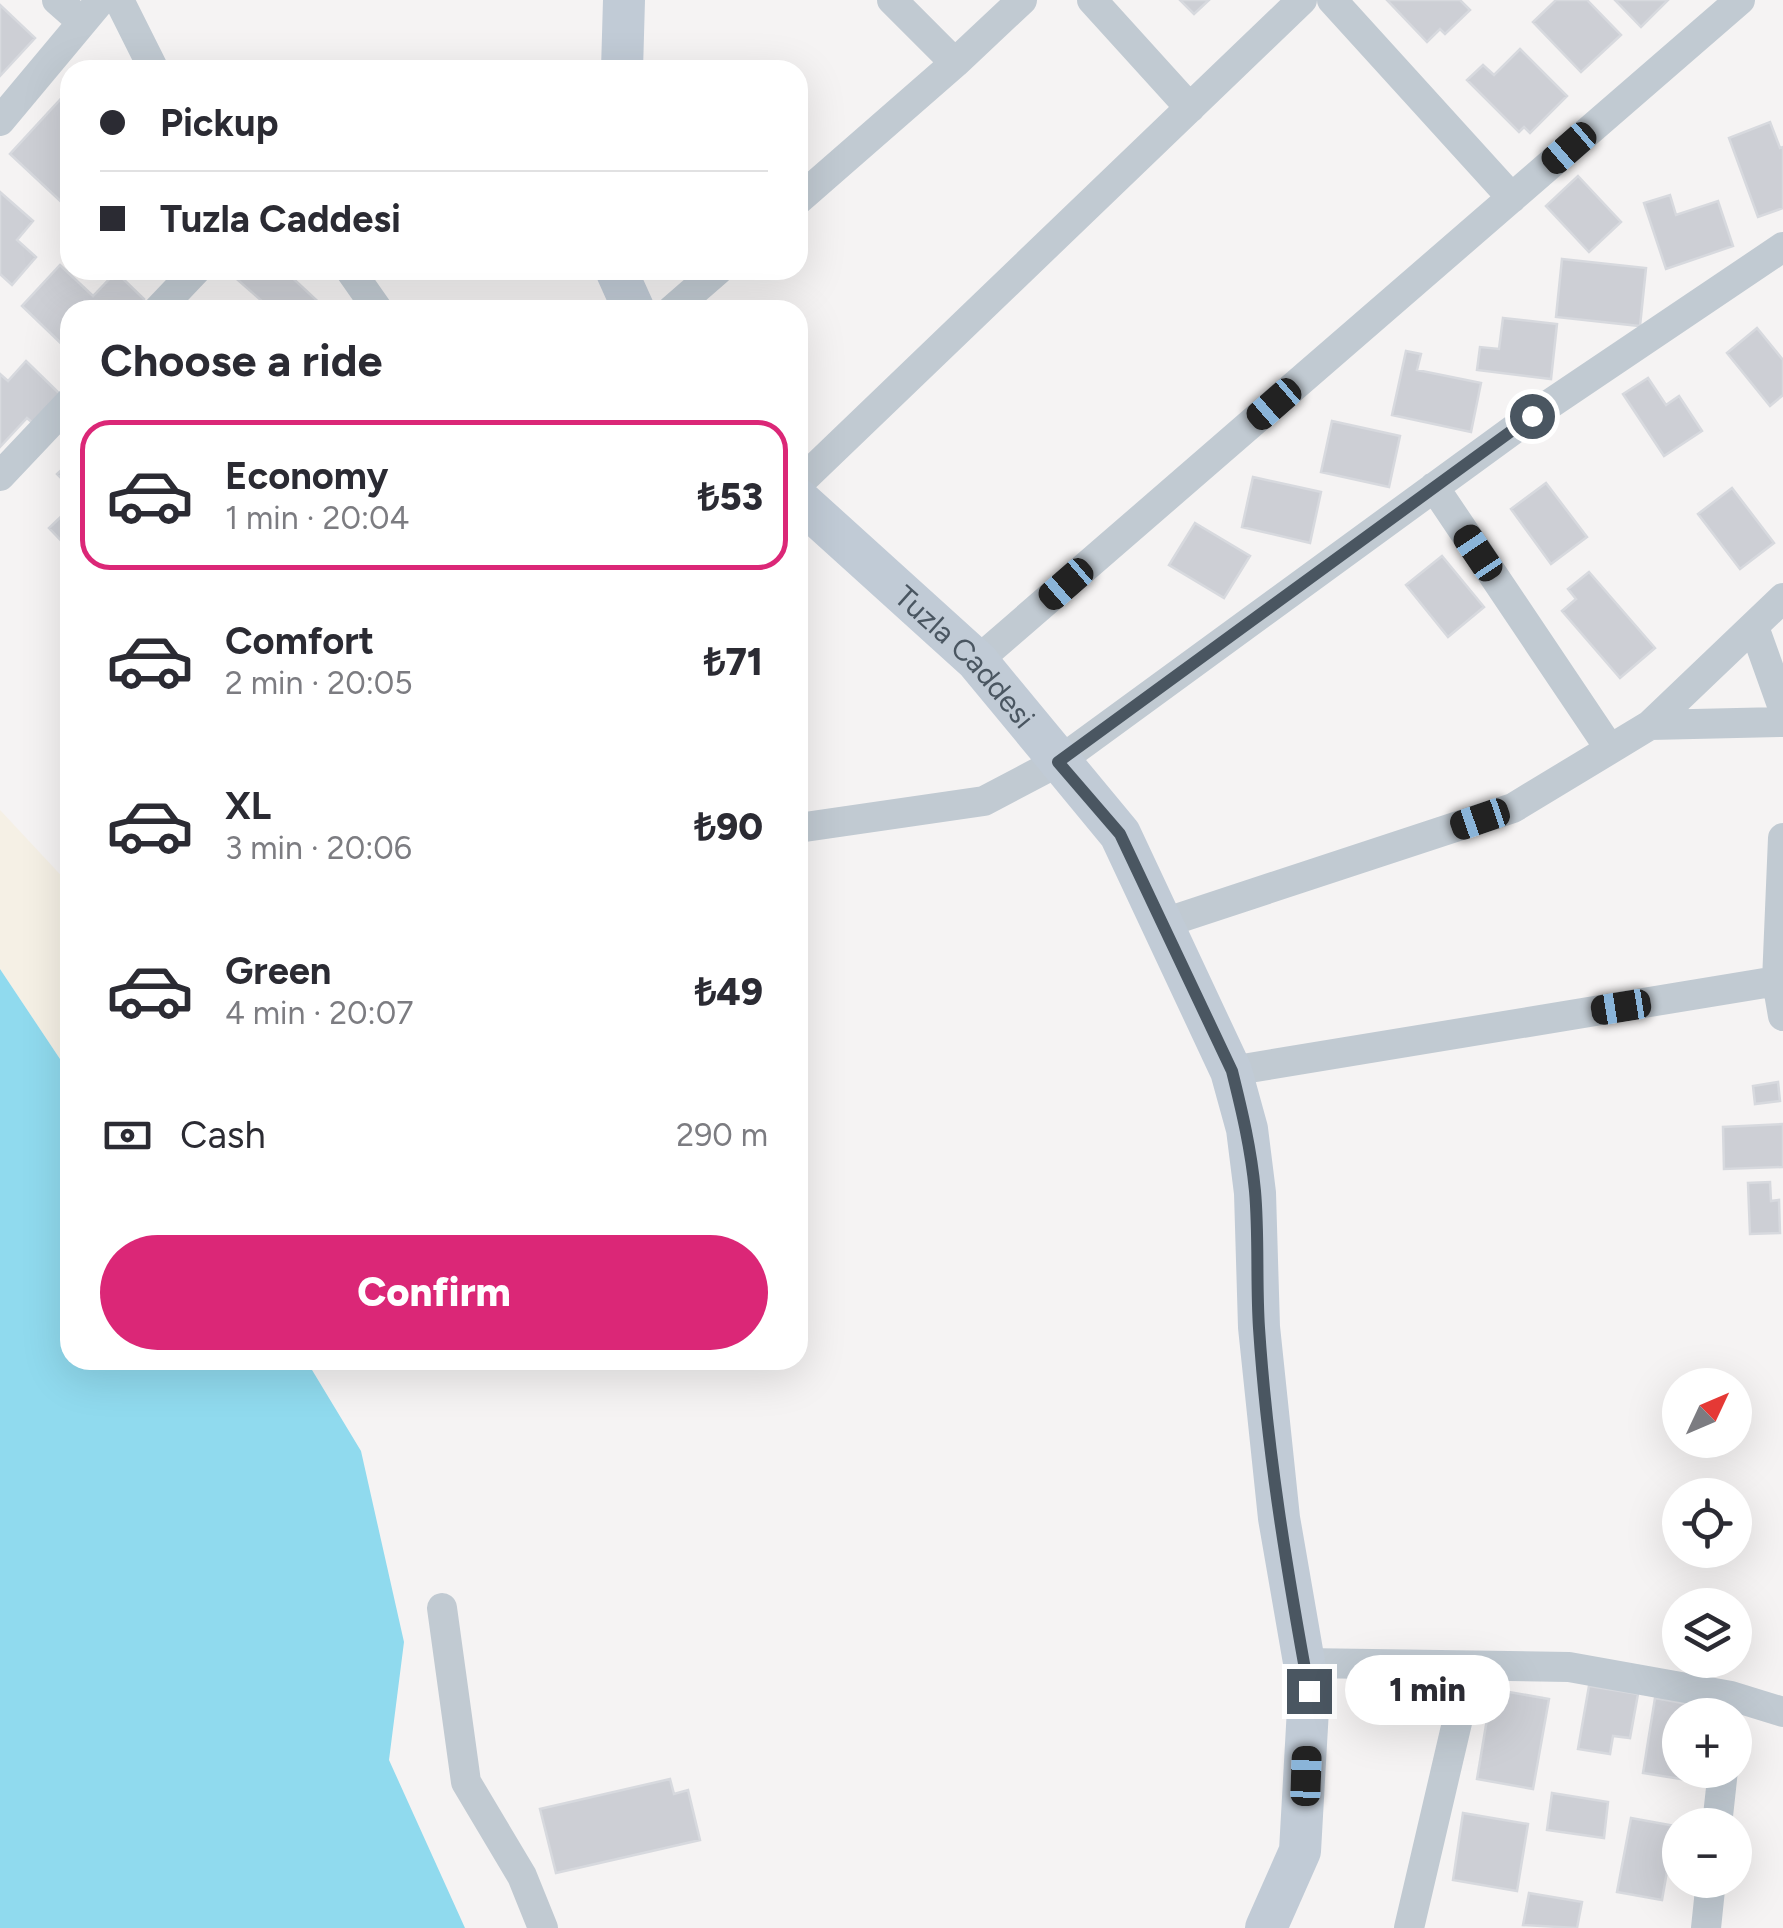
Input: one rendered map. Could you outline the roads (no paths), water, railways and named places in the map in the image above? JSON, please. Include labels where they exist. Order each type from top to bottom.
[{"type":"main road","points":[[622,60],[624,0]]},
{"type":"main road","name":"Tuzla Caddesi","points":[[808,508],[977,661],[1120,834],[1232,1071],[1247,1129],[1255,1193],[1259,1327],[1278,1518],[1309,1691],[1300,1851],[1266,1928]]},
{"type":"street","points":[[0,122],[91,11],[57,0]]},
{"type":"street","points":[[119,0],[149,60]]},
{"type":"street","points":[[892,0],[955,63]]},
{"type":"street","points":[[808,191],[1022,0]]},
{"type":"street","points":[[1092,0],[1190,108]]},
{"type":"street","points":[[808,474],[1302,0]]},
{"type":"street","points":[[1332,0],[1512,198]]},
{"type":"street","points":[[977,661],[1740,0]]},
{"type":"street","points":[[808,827],[984,801],[1058,762],[1532,416],[1783,247]]},
{"type":"street","points":[[168,300],[186,280]]},
{"type":"street","points":[[684,300],[706,280]]},
{"type":"street","points":[[0,476],[60,413]]},
{"type":"street","points":[[1434,487],[1610,749]]},
{"type":"street","points":[[1164,923],[1513,808],[1650,725],[1783,598]]},
{"type":"street","points":[[1754,627],[1783,708]]},
{"type":"street","points":[[1650,725],[1783,722]]},
{"type":"street","points":[[1783,838],[1783,1016]]},
{"type":"street","points":[[1232,1071],[1780,980]]},
{"type":"street","points":[[442,1608],[466,1782],[522,1876],[543,1928]]},
{"type":"street","points":[[1304,1663],[1568,1667],[1697,1698]]},
{"type":"street","points":[[1409,1928],[1470,1667]]},
{"type":"street","points":[[1752,1708],[1783,1712]]},
{"type":"street","points":[[1706,1928],[1709,1898]]},
{"type":"water","points":[[0,969],[60,1059],[60,1370],[312,1370],[361,1451],[404,1642],[389,1760],[465,1928],[0,1928]]}]
